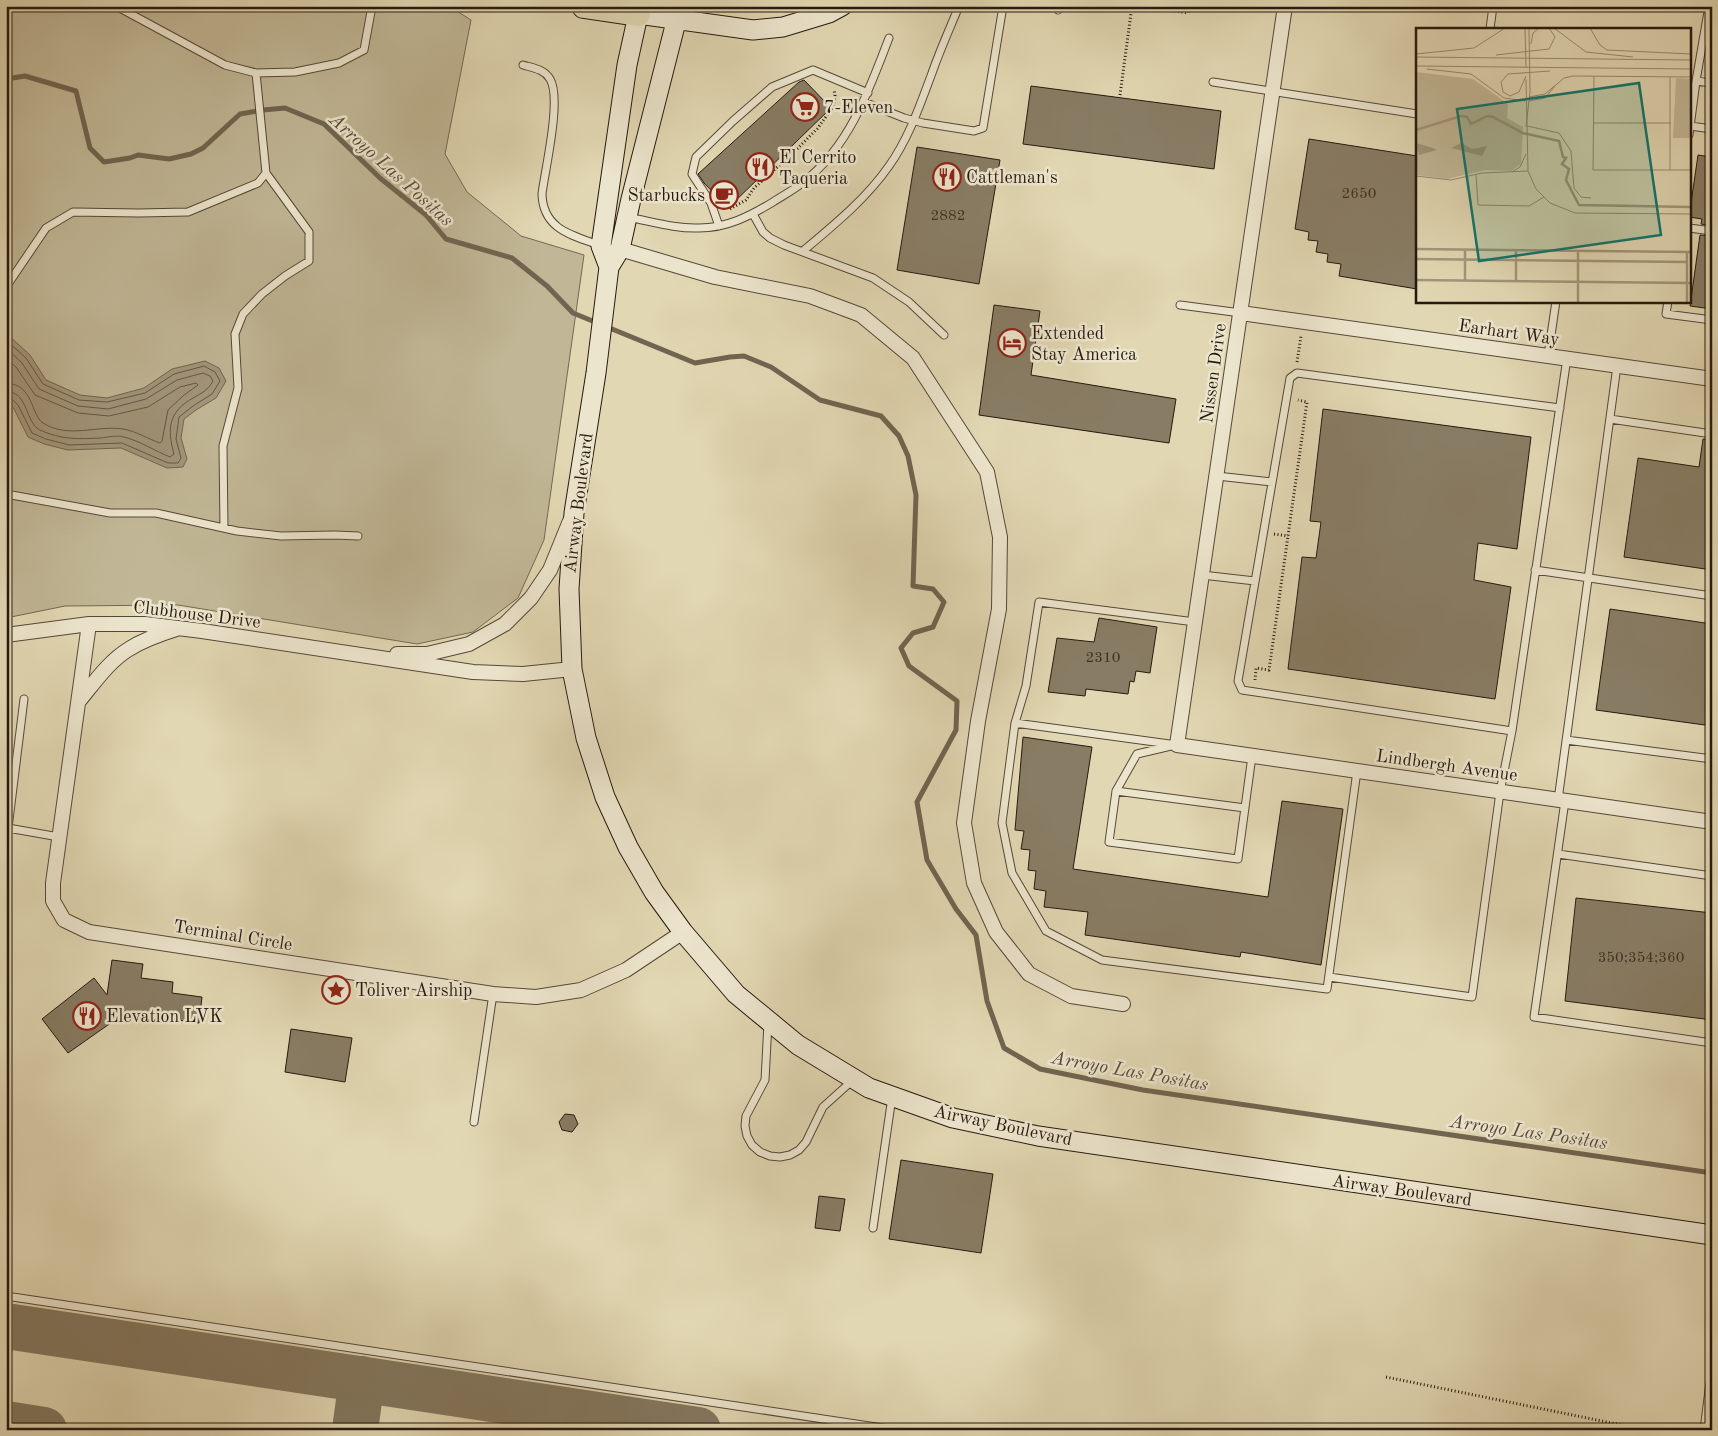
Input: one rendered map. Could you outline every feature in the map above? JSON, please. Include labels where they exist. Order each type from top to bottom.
[{"type":"highway","points":[[584,6],[639,10]]},
{"type":"main road","points":[[639,10],[679,13],[753,30],[783,27],[829,13],[842,6]]},
{"type":"main road","name":"Airway Boulevard","points":[[609,267],[601,246],[627,65],[639,10]]},
{"type":"main road","name":"Airway Boulevard","points":[[679,13],[620,249],[609,267],[596,373],[574,513],[569,589],[572,669],[586,738],[605,797],[628,847],[654,892],[683,932],[736,994],[798,1045],[869,1088],[953,1118],[1038,1136],[1712,1235]]},
{"type":"street","name":"Nissen Drive","points":[[1177,745],[1285,6]]},
{"type":"street","points":[[620,249],[716,277],[810,296],[861,315],[913,358],[986,472],[1000,537],[999,609],[978,721],[964,823],[974,883],[996,932],[1029,974],[1071,996],[1123,1004]]},
{"type":"street","name":"Earhart Way","points":[[1241,313],[1712,379]]},
{"type":"street","name":"Clubhouse Drive","points":[[354,654],[427,654],[469,644],[505,624],[531,598],[550,570],[574,513]]},
{"type":"street","name":"Clubhouse Drive","points":[[6,635],[89,624],[145,624],[472,672],[522,674],[572,669]]},
{"type":"street","name":"Terminal Circle","points":[[89,624],[53,883],[53,901],[64,920],[89,932],[492,994],[536,997],[581,990],[626,970],[683,932]]},
{"type":"street","points":[[79,701],[102,673],[127,650],[149,638],[179,628]]},
{"type":"street","name":"Lindbergh Avenue","points":[[1177,745],[1712,822]]},
{"type":"lane","points":[[116,6],[225,66],[256,73],[294,72],[339,63],[364,50],[372,6]]},
{"type":"lane","points":[[803,251],[861,201],[889,167],[904,143],[914,121],[941,48],[960,6]]},
{"type":"lane","points":[[864,102],[914,121],[974,131],[983,128],[1003,6]]},
{"type":"lane","points":[[1490,28],[1493,6]]},
{"type":"lane","points":[[1709,6],[1690,126],[1712,130]]},
{"type":"lane","points":[[627,217],[684,228],[731,224],[753,214],[793,189],[818,168],[841,142],[864,102],[889,38]]},
{"type":"lane","points":[[523,65],[542,71],[550,79],[554,91],[554,109],[542,194],[542,205],[547,217],[556,227],[601,246]]},
{"type":"lane","points":[[719,226],[711,203],[692,174],[696,157],[733,121],[772,87],[813,70],[868,93]]},
{"type":"lane","points":[[224,528],[223,446],[238,388],[235,334],[242,314],[262,294],[285,276],[309,261],[310,232],[266,173],[256,73]]},
{"type":"lane","points":[[1696,81],[1712,83]]},
{"type":"lane","points":[[1213,82],[1416,114]]},
{"type":"lane","points":[[6,288],[46,228],[73,212],[188,212],[258,183],[266,173]]},
{"type":"lane","points":[[753,214],[763,232],[770,238],[873,278],[909,302],[944,335]]},
{"type":"lane","points":[[1690,228],[1712,231]]},
{"type":"lane","points":[[1548,356],[1556,302]]},
{"type":"lane","points":[[1668,302],[1666,314],[1712,320]]},
{"type":"lane","points":[[1180,305],[1241,313]]},
{"type":"lane","points":[[1329,977],[1472,997],[1500,792],[1512,731],[1567,358]]},
{"type":"lane","points":[[1618,366],[1566,740],[1558,854],[1534,1017],[1712,1042]]},
{"type":"lane","points":[[1512,731],[1242,690],[1238,681],[1290,378],[1297,373],[1560,408]]},
{"type":"lane","points":[[1610,419],[1712,434]]},
{"type":"lane","points":[[1217,476],[1272,482]]},
{"type":"lane","points":[[6,494],[110,512],[156,513],[224,528],[281,536],[358,536]]},
{"type":"lane","points":[[1536,570],[1712,596]]},
{"type":"lane","points":[[1202,575],[1255,581]]},
{"type":"lane","points":[[1195,622],[1039,602],[1026,686],[1016,723],[1002,822],[1012,874],[1046,930],[1102,960],[1327,989],[1357,771]]},
{"type":"lane","points":[[6,839],[24,699]]},
{"type":"lane","points":[[1016,723],[1177,745]]},
{"type":"lane","points":[[1566,740],[1712,759]]},
{"type":"lane","points":[[1177,745],[1137,754],[1116,791],[1109,842],[1238,859],[1252,756]]},
{"type":"lane","points":[[1116,791],[1245,808]]},
{"type":"lane","points":[[8,828],[60,836]]},
{"type":"lane","points":[[1558,854],[1712,876]]},
{"type":"lane","points":[[474,1122],[492,994]]},
{"type":"lane","points":[[768,1020],[765,1080],[746,1116],[745,1126],[747,1136],[752,1145],[760,1152],[780,1157],[790,1155],[799,1150],[806,1142],[823,1107],[854,1079]]},
{"type":"lane","points":[[873,1228],[892,1097]]},
{"type":"lane","points":[[6,1296],[896,1430]]},
{"type":"lane","points":[[1704,1430],[1712,1371]]},
{"type":"path","points":[[1120,95],[1132,6]]},
{"type":"path","points":[[1140,6],[1188,14],[1189,6]]},
{"type":"path","points":[[722,208],[728,210],[746,200],[754,188],[794,153],[816,129],[833,108],[834,84]]},
{"type":"path","points":[[1255,680],[1256,668],[1269,670],[1308,402],[1295,400],[1302,335]]},
{"type":"path","points":[[1386,1377],[1646,1430]]},
{"type":"shaded area","points":[[6,6],[449,6],[471,20],[445,154],[467,192],[521,236],[584,255],[544,540],[518,598],[473,632],[417,644],[178,605],[65,606],[6,618]]},
{"type":"water","points":[[6,333],[30,355],[46,380],[80,395],[107,398],[144,388],[172,369],[205,361],[219,368],[226,381],[216,398],[184,419],[181,438],[187,459],[183,467],[167,468],[121,448],[68,450],[44,444],[28,437],[13,407],[6,400]]},
{"type":"building","points":[[804,80],[831,108],[728,208],[698,174],[799,82]]},
{"type":"building","points":[[1031,86],[1221,111],[1214,169],[1023,144]]},
{"type":"building","points":[[1309,139],[1416,156],[1416,289],[1339,276],[1341,264],[1327,262],[1328,254],[1316,252],[1318,241],[1308,240],[1309,232],[1295,229]]},
{"type":"building","points":[[917,147],[1000,160],[979,284],[897,270]]},
{"type":"building","points":[[1698,155],[1712,157],[1712,226],[1701,224],[1702,219],[1690,217]]},
{"type":"building","points":[[1700,235],[1712,236],[1712,309],[1690,306]]},
{"type":"building","name":"Extended Stay America","points":[[994,305],[1040,311],[1031,375],[1176,399],[1169,443],[979,415]]},
{"type":"building","points":[[1323,409],[1531,437],[1517,549],[1478,543],[1474,580],[1511,587],[1495,699],[1288,669],[1302,557],[1316,558],[1321,522],[1310,521]]},
{"type":"building","points":[[1703,439],[1712,440],[1712,570],[1624,557],[1638,458],[1699,467]]},
{"type":"building","points":[[1610,609],[1712,624],[1712,726],[1596,710]]},
{"type":"building","points":[[1099,618],[1157,627],[1150,673],[1136,671],[1134,682],[1130,681],[1128,694],[1086,689],[1085,696],[1048,692],[1057,638],[1094,642]]},
{"type":"building","points":[[1023,737],[1092,747],[1073,869],[1268,897],[1282,801],[1343,809],[1321,965],[1241,952],[1240,957],[1085,935],[1088,912],[1044,907],[1046,891],[1034,889],[1036,871],[1028,870],[1030,850],[1021,849],[1024,831],[1015,830]]},
{"type":"building","points":[[1576,898],[1712,913],[1712,1020],[1565,1001]]},
{"type":"building","points":[[112,960],[143,964],[141,978],[173,982],[172,993],[202,997],[199,1023],[125,1013],[68,1053],[42,1019],[94,978],[107,995]]},
{"type":"building","points":[[291,1029],[352,1038],[345,1082],[285,1072]]},
{"type":"building","points":[[565,1114],[574,1115],[578,1124],[572,1132],[562,1130],[559,1122]]},
{"type":"building","points":[[901,1160],[993,1174],[981,1253],[889,1239]]},
{"type":"building","points":[[819,1196],[845,1199],[840,1231],[815,1228]]},
{"type":"waterway","name":"Arroyo Las Positas","points":[[6,79],[25,76],[76,91],[90,148],[104,162],[138,155],[169,159],[191,154],[203,148],[240,114],[285,108],[324,124],[380,178],[426,215],[446,239],[512,258],[547,286],[573,313],[695,363],[744,356],[771,367],[820,400],[881,416],[899,436],[908,456],[916,495],[913,586],[933,589],[944,602],[933,627],[913,633],[901,648],[909,666],[957,701],[956,730],[917,802],[927,860],[956,909],[976,935],[987,1001],[1004,1048],[1040,1069],[1143,1090],[1712,1173]]},
{"type":"taxiway","points":[[6,1326],[698,1430]]},
{"type":"taxiway","points":[[355,1430],[362,1379]]},
{"type":"taxiway","points":[[6,1424],[44,1430]]},
{"type":"place","name":"7-Eleven","points":[[805,107]]},
{"type":"place","name":"El Cerrito Taqueria","points":[[760,167]]},
{"type":"place","name":"Cattleman's","points":[[947,177]]},
{"type":"place","name":"Starbucks","points":[[724,195]]},
{"type":"place","name":"Extended Stay America","points":[[1012,343]]},
{"type":"place","name":"Toliver Airship","points":[[336,990]]},
{"type":"place","name":"Elevation LVK","points":[[87,1016]]}]
